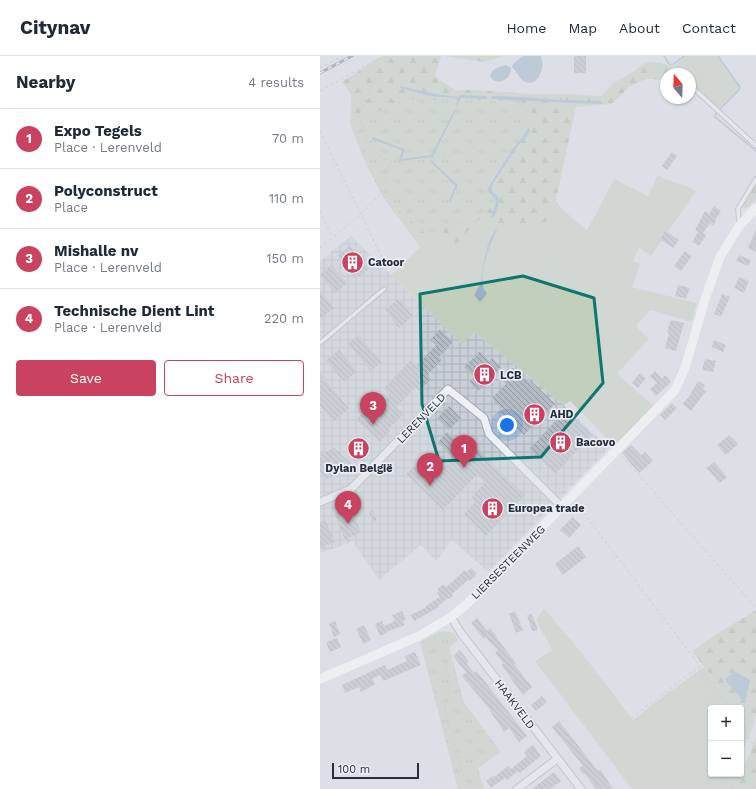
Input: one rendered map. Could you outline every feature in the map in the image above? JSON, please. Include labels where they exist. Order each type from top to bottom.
[{"type":"street","name":"LIERSESTEENWEG","points":[[320,679],[430,631],[451,617],[468,603],[649,418],[674,390],[685,368],[705,299],[720,257],[739,226],[756,208]]},
{"type":"street","name":"LERENVELD","points":[[320,502],[351,489],[448,389],[484,418],[489,434],[562,507]]},
{"type":"street","name":"HAAKVELD","points":[[451,617],[461,633],[581,789]]},
{"type":"street","points":[[517,789],[557,759]]},
{"type":"lane","points":[[696,91],[756,146]]},
{"type":"lane","points":[[739,226],[738,209],[756,179]]},
{"type":"lane","points":[[320,343],[384,289]]},
{"type":"path","points":[[320,68],[342,56]]},
{"type":"path","points":[[320,92],[383,56]]},
{"type":"path","points":[[377,59],[375,83],[372,86],[358,117],[366,131],[369,148],[386,160],[402,163],[465,152],[511,116],[522,105]]},
{"type":"path","points":[[320,131],[387,268],[384,289]]},
{"type":"path","points":[[320,248],[360,214],[381,193],[390,160]]},
{"type":"path","points":[[320,210],[332,238]]},
{"type":"path","points":[[617,450],[756,608]]},
{"type":"path","points":[[570,498],[576,502],[700,666],[698,668],[729,705]]},
{"type":"path","points":[[430,631],[441,648],[451,684],[445,704],[445,710],[463,775],[473,789]]},
{"type":"path","points":[[441,648],[461,633]]},
{"type":"path","points":[[630,719],[698,668]]},
{"type":"path","points":[[744,727],[750,742],[756,747]]},
{"type":"highlighted area","points":[[523,276],[594,298],[603,383],[541,457],[439,461],[422,404],[420,294]]},
{"type":"shaded area","points":[[351,236],[461,343],[473,331],[564,405],[609,448],[488,572],[452,540],[436,561],[421,545],[379,580],[353,542],[320,553],[320,261]]},
{"type":"green space","points":[[382,56],[441,56],[435,76],[455,90],[601,96],[613,83],[630,74],[646,62],[661,63],[673,67],[660,68],[660,80],[646,79],[629,87],[612,104],[576,107],[556,200],[547,221],[528,227],[499,224],[486,212],[452,248],[434,237],[420,247],[383,197],[367,166],[350,124],[351,95],[342,82]]},
{"type":"green space","points":[[444,56],[504,56],[484,62]]},
{"type":"green space","points":[[685,56],[717,56],[740,88],[718,109],[696,89],[696,68],[673,67]]},
{"type":"green space","points":[[406,99],[520,101],[527,107],[530,122],[529,128],[514,146],[486,187],[495,200],[494,204],[486,212],[426,234],[383,197],[367,166],[350,124]]},
{"type":"green space","points":[[658,175],[696,191],[668,232],[665,231],[660,238],[662,240],[651,256],[639,248],[633,261],[640,264],[632,287],[697,303],[692,322],[650,310],[636,326],[649,339],[617,374],[654,406],[614,446],[570,401],[564,405],[474,332],[462,344],[391,275],[420,247],[434,237],[486,212],[547,221],[556,200],[562,209],[587,230],[614,179],[648,196]]},
{"type":"green space","points":[[756,183],[756,200],[745,209],[741,206]]},
{"type":"green space","points":[[544,608],[585,657],[633,720],[704,667],[734,705],[708,705],[708,777],[732,777],[727,789],[632,789],[535,661],[552,650],[536,620]]},
{"type":"green space","points":[[756,610],[756,715],[752,729],[744,719],[744,705],[734,705],[692,651]]},
{"type":"green space","points":[[444,631],[454,633],[459,640],[449,647],[464,702],[501,752],[478,768],[484,789],[458,789],[420,642],[438,632]]},
{"type":"green space","points":[[744,719],[752,729],[744,749]]},
{"type":"green space","points":[[756,737],[756,789],[727,789],[732,777],[744,777],[744,767]]},
{"type":"water","points":[[523,56],[541,56],[542,70],[534,82],[530,83],[523,81],[512,67],[513,64]]},
{"type":"water","points":[[506,65],[511,68],[509,76],[500,82],[493,80],[490,76],[492,71]]},
{"type":"water","points":[[400,86],[435,94],[458,97],[459,95],[486,96],[488,99],[461,98],[457,106],[457,98],[429,96],[401,88]]},
{"type":"water","points":[[492,96],[560,100],[561,98],[563,100],[601,101],[602,104],[491,99]]},
{"type":"water","points":[[455,109],[456,110],[433,157],[399,161],[402,150],[373,140],[372,138],[373,137],[404,149],[405,151],[401,159],[431,155]]},
{"type":"water","points":[[529,128],[530,130],[528,135],[519,144],[492,185],[492,191],[500,201],[494,217],[491,217],[496,202],[494,197],[491,199],[493,196],[487,190],[507,158]]},
{"type":"water","points":[[431,160],[458,185],[450,203],[449,201],[455,186],[431,162]]},
{"type":"water","points":[[496,229],[497,230],[484,265],[482,279],[484,289],[487,294],[480,302],[474,295],[480,285],[486,251],[490,239]]},
{"type":"water","points":[[734,671],[750,680],[745,703],[725,680]]},
{"type":"building","points":[[574,56],[586,56],[586,73],[574,73]]},
{"type":"building","points":[[672,152],[677,156],[667,170],[662,166]]},
{"type":"building","points":[[714,206],[721,211],[713,226],[710,223],[703,233],[706,235],[699,246],[692,242],[698,232],[695,230],[705,211],[709,214]]},
{"type":"building","points":[[756,229],[756,252],[748,248]]},
{"type":"building","points":[[665,231],[679,240],[673,248],[660,239]]},
{"type":"building","name":"Catoor","points":[[350,246],[369,269],[356,279],[338,256]]},
{"type":"building","points":[[685,251],[692,256],[681,271],[674,266]]},
{"type":"building","points":[[739,255],[751,260],[748,266],[736,261]]},
{"type":"building","points":[[331,265],[347,283],[335,293],[320,275]]},
{"type":"building","points":[[739,277],[749,281],[744,293],[734,288]]},
{"type":"building","points":[[678,285],[690,288],[686,299],[675,296]]},
{"type":"building","points":[[320,292],[334,308],[320,319]]},
{"type":"building","points":[[722,294],[730,297],[721,317],[714,314]]},
{"type":"building","points":[[399,298],[413,316],[399,328],[385,310]]},
{"type":"building","points":[[671,320],[684,323],[676,351],[665,348],[669,333],[667,332]]},
{"type":"building","points":[[440,329],[453,342],[439,357],[442,360],[427,375],[431,379],[419,391],[416,387],[396,407],[403,415],[388,429],[390,431],[380,442],[356,420],[366,409],[371,413],[390,394],[384,388],[411,360],[417,365],[436,345],[430,340]]},
{"type":"building","points":[[359,335],[382,362],[371,371],[348,344]]},
{"type":"building","points":[[714,340],[726,345],[723,352],[712,347]]},
{"type":"building","points":[[339,350],[357,372],[344,382],[326,360]]},
{"type":"building","points":[[480,351],[489,361],[492,358],[501,367],[478,391],[469,382],[474,377],[464,367]]},
{"type":"building","points":[[705,359],[716,361],[713,372],[702,370]]},
{"type":"building","points":[[513,368],[529,382],[531,381],[555,404],[524,435],[500,412],[503,409],[494,402],[493,397],[506,384],[502,380]]},
{"type":"building","points":[[655,371],[662,379],[665,375],[671,382],[656,396],[650,389],[657,383],[650,376]]},
{"type":"building","points":[[640,373],[646,378],[638,388],[632,383]]},
{"type":"building","points":[[320,374],[349,408],[334,422],[320,406]]},
{"type":"building","points":[[698,381],[705,385],[703,389],[706,391],[691,411],[682,404],[688,398]]},
{"type":"building","points":[[672,403],[677,408],[665,420],[660,415]]},
{"type":"building","points":[[449,406],[461,418],[449,430],[437,418]]},
{"type":"building","name":"Bacovo","points":[[566,410],[592,435],[555,474],[529,449]]},
{"type":"building","points":[[447,432],[464,448],[469,442],[525,495],[486,536],[464,514],[476,501],[472,497],[485,482],[477,475],[443,510],[406,474],[418,463],[434,479],[454,458],[438,442]]},
{"type":"building","points":[[729,435],[738,444],[726,455],[717,445]]},
{"type":"building","name":"Dylan België","points":[[357,436],[371,449],[361,460],[347,447]]},
{"type":"building","points":[[631,445],[641,455],[645,452],[653,461],[639,473],[622,453]]},
{"type":"building","points":[[334,448],[356,467],[324,480],[320,471],[320,454]]},
{"type":"building","points":[[714,462],[727,477],[720,483],[706,468]]},
{"type":"building","points":[[351,508],[361,532],[345,540],[335,515]]},
{"type":"building","points":[[373,510],[377,520],[373,522],[369,512]]},
{"type":"building","points":[[572,517],[581,525],[569,538],[560,530]]},
{"type":"building","points":[[325,520],[335,542],[320,548],[320,522]]},
{"type":"building","points":[[578,546],[586,557],[563,575],[555,564]]},
{"type":"building","points":[[471,568],[477,574],[470,581],[468,580],[452,594],[453,596],[449,599],[448,598],[438,606],[439,607],[414,621],[411,615],[440,597],[437,593],[439,591],[437,589],[444,584],[446,587],[465,570],[467,572]]},
{"type":"building","points":[[402,611],[406,619],[403,621],[405,625],[386,632],[387,633],[380,636],[375,624],[382,621],[384,626],[395,621],[392,615]]},
{"type":"building","points":[[515,611],[523,630],[516,633],[509,614]]},
{"type":"building","points":[[532,614],[538,630],[534,631],[532,631],[527,615]]},
{"type":"building","points":[[477,618],[487,631],[490,628],[516,663],[514,664],[532,687],[523,695],[501,665],[503,663],[495,653],[498,650],[485,637],[484,639],[471,623]]},
{"type":"building","points":[[335,621],[340,634],[334,637],[329,624]]},
{"type":"building","points":[[364,625],[371,640],[363,644],[356,629]]},
{"type":"building","points":[[337,638],[341,647],[330,652],[326,642]]},
{"type":"building","points":[[460,650],[469,662],[467,664],[474,673],[476,671],[483,679],[527,736],[519,742],[509,728],[504,732],[491,711],[462,676],[466,672],[453,656]]},
{"type":"building","points":[[415,652],[421,665],[383,681],[380,675],[372,679],[375,684],[361,692],[359,687],[345,693],[342,685],[385,665],[387,670],[407,661],[405,656]]},
{"type":"building","points":[[542,696],[547,702],[536,711],[531,705]]},
{"type":"building","points":[[559,721],[598,771],[600,769],[613,789],[596,789],[585,774],[584,775],[579,769],[583,766],[552,727]]},
{"type":"building","points":[[533,745],[541,756],[520,773],[518,771],[507,780],[505,778],[491,788],[486,781],[493,776],[494,777],[508,766],[511,769],[527,756],[524,752]]},
{"type":"building","points":[[554,772],[561,781],[550,789],[532,789]]},
{"type":"waterway","points":[[664,56],[669,64],[672,65],[684,56]]},
{"type":"waterway","points":[[718,56],[740,87],[739,90],[720,109]]},
{"type":"waterway","points":[[716,113],[715,117],[756,151]]},
{"type":"railway","points":[[320,73],[352,56]]},
{"type":"place","name":"Catoor","points":[[353,262]]},
{"type":"place","name":"LCB","points":[[485,375]]},
{"type":"place","name":"AHD","points":[[534,414]]},
{"type":"place","name":"Mishalle nv","points":[[373,425]]},
{"type":"place","name":"Bacovo","points":[[560,442]]},
{"type":"place","name":"Dylan België","points":[[359,448]]},
{"type":"place","name":"Expo Tegels","points":[[464,468]]},
{"type":"place","name":"Polyconstruct","points":[[430,486]]},
{"type":"place","name":"Europea trade","points":[[492,508]]},
{"type":"place","name":"Technische Dient Lint","points":[[348,524]]}]
